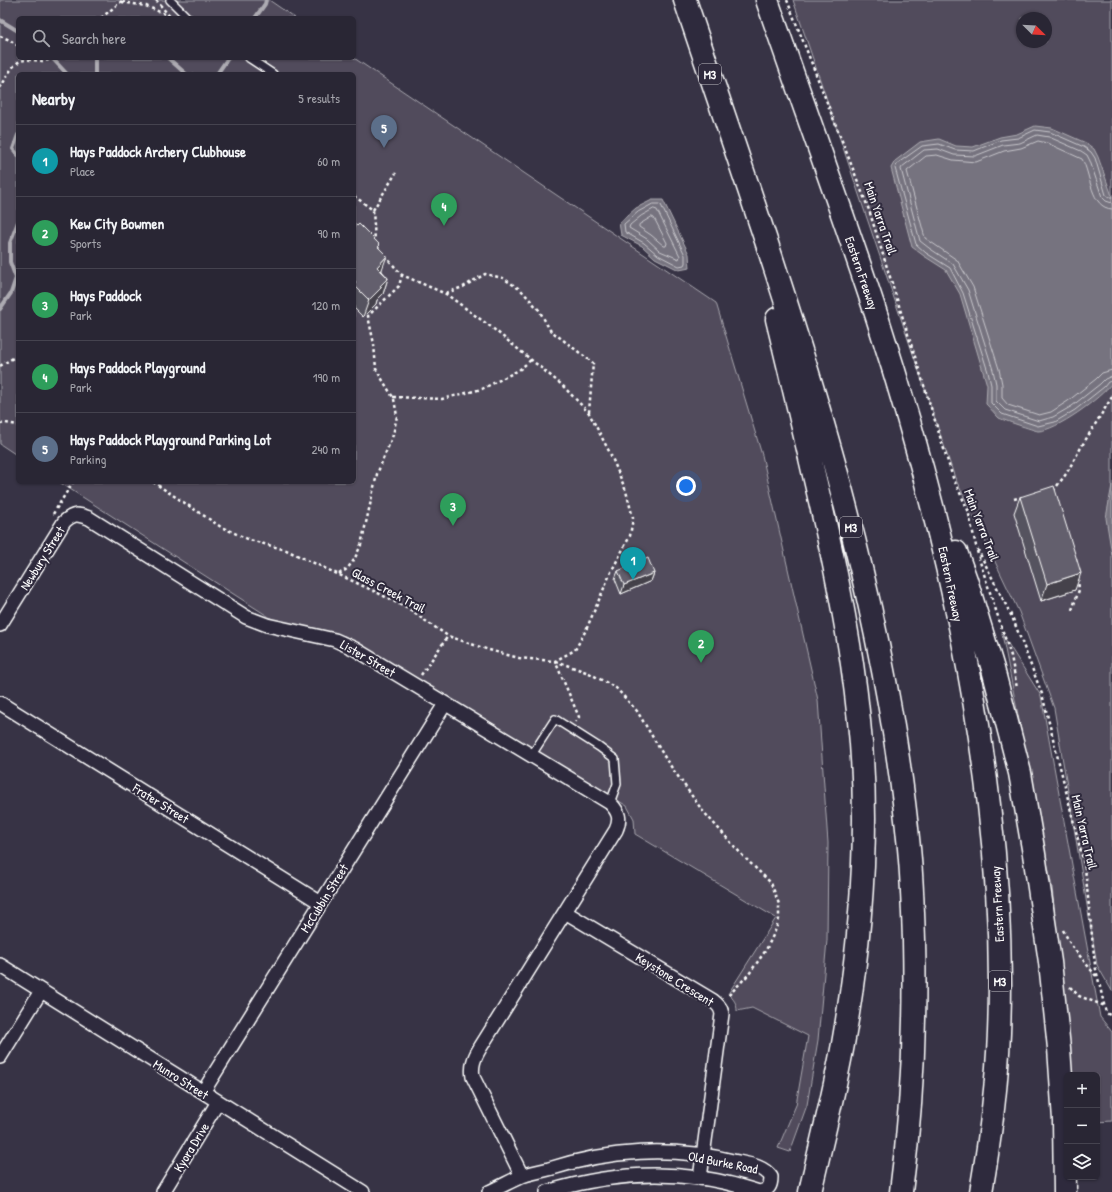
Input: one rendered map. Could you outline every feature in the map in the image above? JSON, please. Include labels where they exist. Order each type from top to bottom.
[{"type":"highway","name":"M3","points":[[685,0],[780,286],[819,411],[858,552],[875,626],[888,696],[902,784],[910,851],[914,918],[915,984],[913,1052],[910,1108],[901,1192]]},
{"type":"highway","name":"Eastern Freeway","points":[[767,0],[878,320],[917,448],[939,530],[972,683],[985,770],[994,849],[999,916],[999,1033],[990,1138],[981,1192]]},
{"type":"highway","points":[[735,148],[810,455],[834,563],[854,671],[862,760],[864,817],[863,866],[860,914],[849,1009],[834,1088],[810,1192]]},
{"type":"highway","points":[[917,448],[966,580],[993,669],[1020,773],[1050,962],[1062,1088],[1065,1192]]},
{"type":"street","name":"Newbury Street","points":[[0,625],[64,522],[75,514]]},
{"type":"street","name":"Lister Street","points":[[75,514],[89,518],[246,617],[267,625],[335,640],[355,649],[610,803]]},
{"type":"street","name":"Frater Street","points":[[0,703],[321,903]]},
{"type":"street","name":"McCubbin Street","points":[[203,1092],[445,704]]},
{"type":"street","points":[[522,1176],[473,1077],[472,1064],[474,1057],[616,830],[619,820],[618,813],[610,803]]},
{"type":"street","name":"Keystone Crescent","points":[[565,912],[718,1005],[721,1010],[722,1014],[700,1178]]},
{"type":"street","name":"Munro Street","points":[[0,965],[363,1192]]},
{"type":"street","points":[[0,1057],[41,991]]},
{"type":"street","name":"Kyora Drive","points":[[163,1192],[218,1102]]},
{"type":"street","name":"Old Burke Road","points":[[489,1192],[522,1176],[565,1163],[598,1156],[626,1153],[659,1152],[702,1155],[728,1160],[764,1170],[771,1177],[771,1183],[764,1191],[759,1192],[720,1181],[675,1175],[615,1177],[547,1192]]},
{"type":"lane","points":[[170,0],[186,16]]},
{"type":"lane","points":[[252,60],[270,72]]},
{"type":"lane","points":[[532,756],[555,719],[615,759],[617,784],[610,803]]},
{"type":"path","points":[[156,0],[168,15]]},
{"type":"path","name":"Main Yarra Trail","points":[[787,0],[869,210],[953,478],[968,510],[976,546],[1013,619],[1042,694],[1085,868],[1095,965],[1106,1013],[1112,1016]]},
{"type":"path","points":[[103,16],[122,1],[146,6],[168,15]]},
{"type":"path","points":[[0,36],[16,44]]},
{"type":"path","points":[[0,88],[15,64],[25,60]]},
{"type":"path","points":[[36,60],[46,60]]},
{"type":"path","points":[[375,244],[373,210],[396,174]]},
{"type":"path","points":[[356,197],[373,210]]},
{"type":"path","points":[[384,255],[402,276],[446,294],[532,359],[562,385],[589,413],[613,459],[626,491],[633,518],[630,536],[611,572],[586,630],[575,650],[555,661],[578,717],[571,729]]},
{"type":"path","points":[[446,294],[464,287],[485,274],[503,278],[521,290],[539,310],[550,330],[593,363],[589,413]]},
{"type":"path","points":[[338,574],[347,569],[354,560],[361,545],[377,474],[393,435],[397,416],[393,397],[376,369],[374,344],[368,316],[399,286],[402,276]]},
{"type":"path","points":[[0,366],[16,356]]},
{"type":"path","points":[[393,397],[442,399],[482,389],[519,370],[532,359]]},
{"type":"path","points":[[1048,492],[1054,490],[1066,474],[1112,397]]},
{"type":"path","points":[[0,424],[16,425]]},
{"type":"path","name":"Glass Creek Trail","points":[[156,484],[222,527],[250,540],[286,550],[378,593],[408,610],[448,636],[489,650],[519,658],[555,661],[589,673],[616,688],[637,711],[667,761],[702,810],[743,856],[771,883],[779,904],[776,928],[766,950],[749,974],[729,996],[718,1005]]},
{"type":"path","points":[[1014,499],[1027,496]]},
{"type":"path","points":[[1072,610],[1079,590],[1077,576]]},
{"type":"path","points":[[414,685],[448,636]]},
{"type":"path","points":[[1062,929],[1072,945],[1098,978]]},
{"type":"shaded area","points":[[0,0],[269,0],[292,16],[16,16],[16,60],[356,59],[716,303],[762,455],[818,700],[828,843],[827,940],[818,1040],[807,1105],[790,1152],[778,1148],[796,1105],[808,1036],[752,1008],[737,1011],[735,1002],[728,994],[776,918],[635,834],[634,819],[627,806],[345,636],[277,622],[62,484],[356,484],[356,72],[16,72],[16,455],[0,444]]},
{"type":"shaded area","points":[[793,0],[1112,0],[1112,991],[1097,965],[1054,708],[1019,612],[955,478]]},
{"type":"shaded area","points":[[1002,634],[1041,696],[1100,1017],[1112,1032],[1112,1121],[1100,1122],[1100,1072],[1071,1072],[1052,887]]},
{"type":"water","points":[[1035,126],[1052,128],[1086,143],[1094,149],[1112,196],[1112,383],[1098,397],[1078,413],[1056,426],[1038,431],[999,418],[986,404],[987,385],[960,294],[946,270],[912,247],[891,168],[895,161],[920,142],[939,139],[956,146],[973,147],[1000,137],[1017,134]]},
{"type":"water","points":[[652,200],[663,200],[689,254],[690,268],[679,270],[655,258],[642,246],[621,235],[619,223],[636,208]]},
{"type":"water","points":[[1112,485],[1112,555],[1106,518]]},
{"type":"building","points":[[359,224],[380,245],[378,247],[387,256],[377,267],[388,278],[380,286],[382,287],[369,300],[356,287],[356,225],[357,226]]},
{"type":"building","points":[[1054,486],[1081,573],[1047,584],[1020,497]]},
{"type":"building","points":[[648,558],[654,573],[624,585],[618,571]]},
{"type":"waterway","points":[[256,16],[266,0]]},
{"type":"waterway","points":[[0,20],[16,30]]},
{"type":"waterway","points":[[54,60],[65,72]]},
{"type":"waterway","points":[[95,60],[95,72]]},
{"type":"waterway","points":[[170,60],[184,72]]},
{"type":"waterway","points":[[218,72],[227,60]]},
{"type":"waterway","points":[[16,141],[13,149],[16,153]]},
{"type":"waterway","points":[[16,227],[10,243],[10,262],[16,278]]},
{"type":"waterway","points":[[0,309],[11,293],[16,278]]},
{"type":"place","name":"Hays Paddock Playground Parking Lot","points":[[384,148]]},
{"type":"place","name":"Hays Paddock Playground","points":[[444,226]]},
{"type":"place","name":"Hays Paddock","points":[[453,526]]},
{"type":"place","name":"Hays Paddock Archery Clubhouse","points":[[633,580]]},
{"type":"place","name":"Kew City Bowmen","points":[[701,663]]}]
